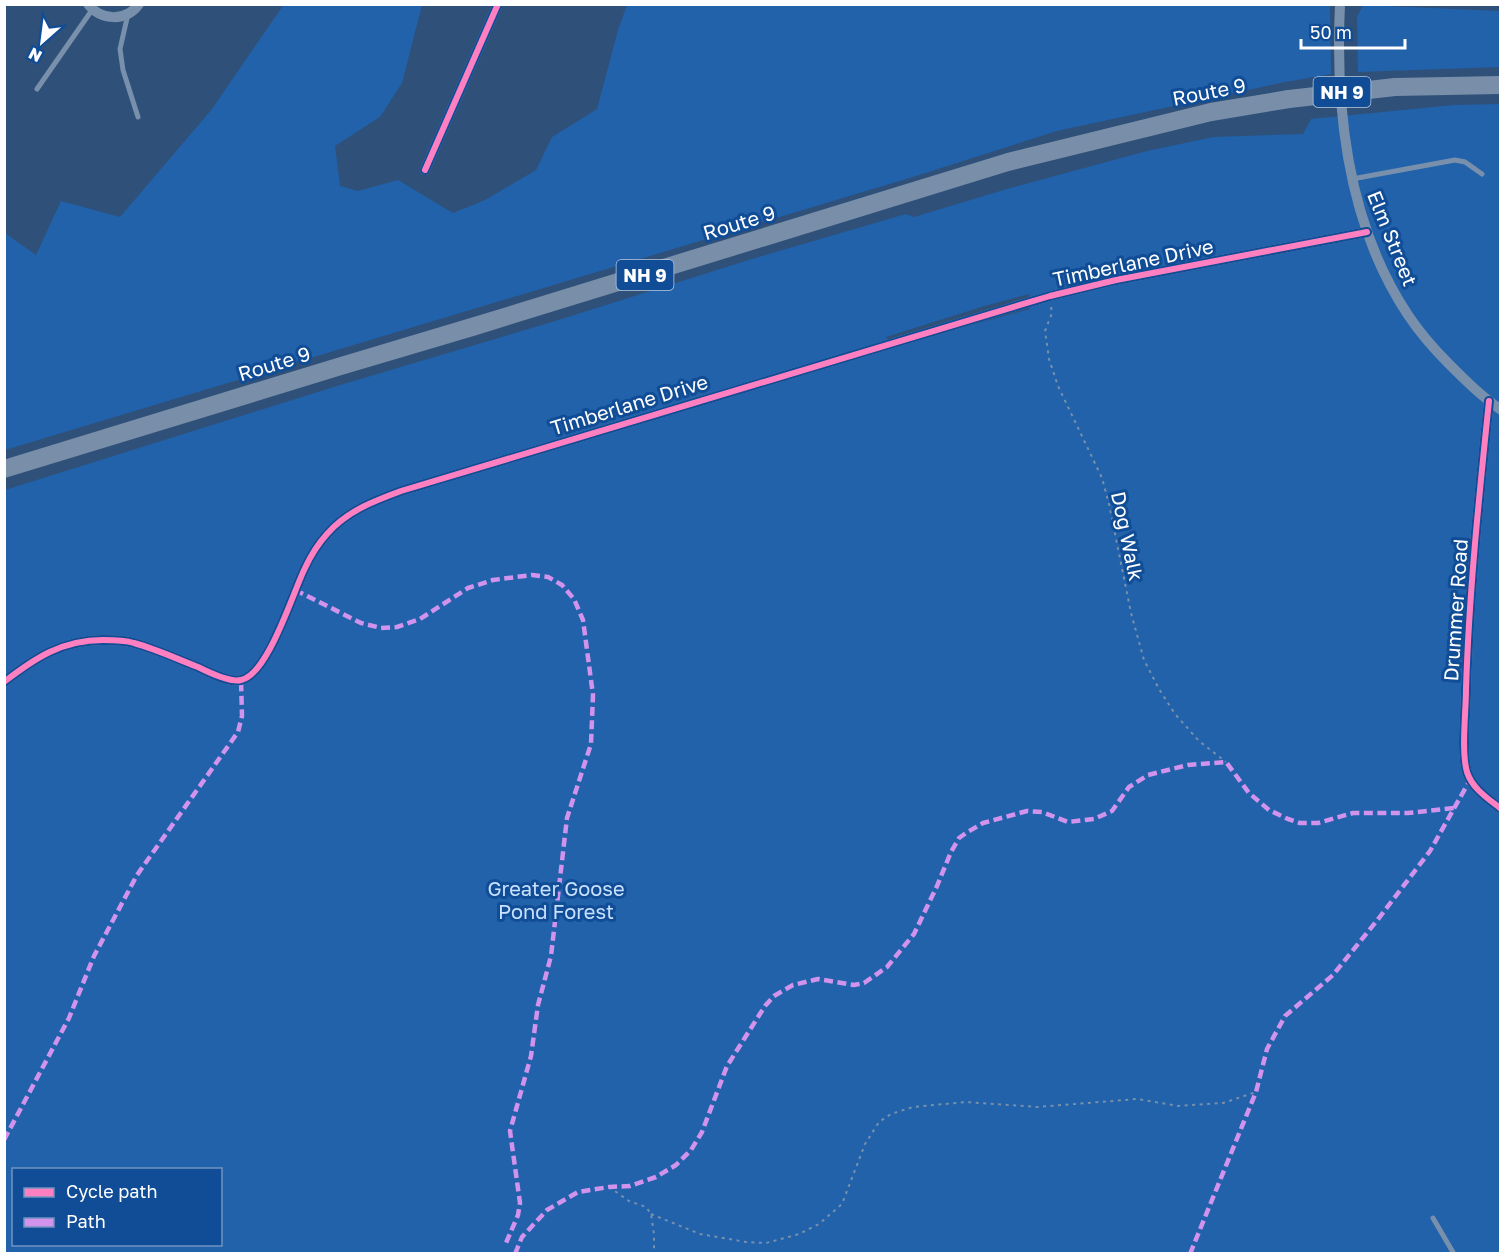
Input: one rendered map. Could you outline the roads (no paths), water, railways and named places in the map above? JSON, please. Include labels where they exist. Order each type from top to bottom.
[{"type":"highway","name":"Route 9","points":[[4,469],[1008,162],[1211,112],[1289,99],[1395,87],[1500,85]]},
{"type":"street","points":[[90,7],[100,15],[110,18],[128,14],[139,4]]},
{"type":"street","points":[[425,170],[498,4]]},
{"type":"street","name":"Elm Street","points":[[1340,4],[1343,117],[1352,180],[1367,232],[1397,297],[1424,337],[1466,382],[1500,408]]},
{"type":"street","name":"Timberlane Drive","points":[[4,682],[48,652],[72,643],[92,640],[132,642],[225,678],[241,680],[253,674],[261,666],[271,648],[305,567],[329,532],[341,520],[372,502],[401,490],[1050,296],[1136,276],[1367,232]]},
{"type":"street","name":"Drummer Road","points":[[1490,401],[1476,539],[1467,667],[1464,754],[1470,780],[1483,795],[1500,808]]},
{"type":"lane","points":[[37,89],[90,7]]},
{"type":"lane","points":[[128,14],[120,49],[123,70],[138,117]]},
{"type":"lane","points":[[1352,180],[1455,160],[1465,162],[1482,174]]},
{"type":"lane","points":[[1433,1218],[1454,1254]]},
{"type":"park label","name":"Greater Goose Pond Forest","points":[[556,900]]}]
